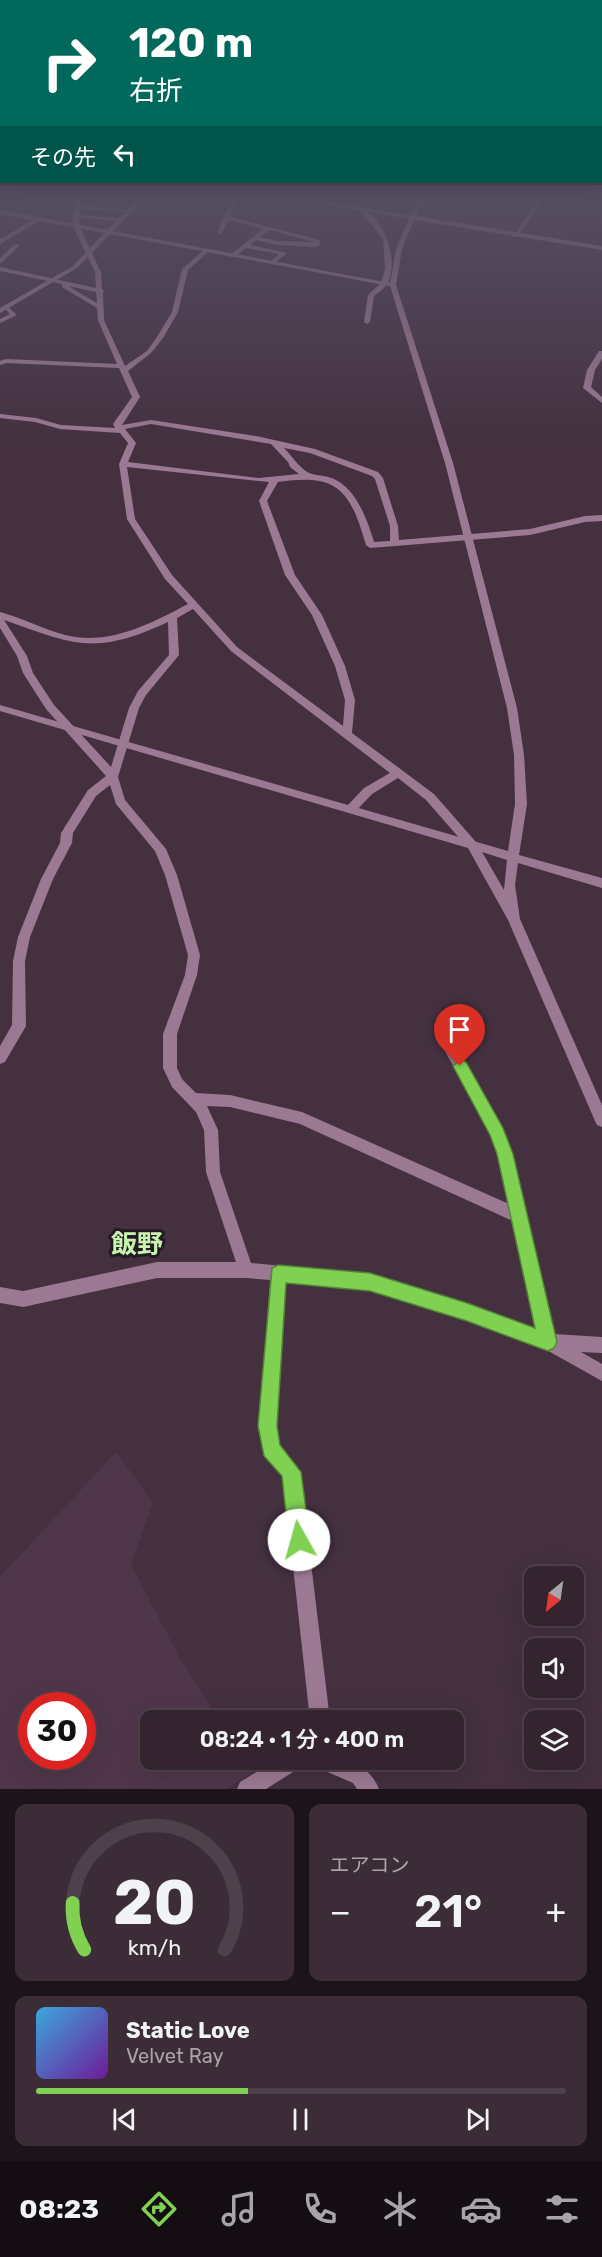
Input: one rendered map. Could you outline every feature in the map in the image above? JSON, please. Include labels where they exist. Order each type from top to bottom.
[{"type":"street","points":[[43,278],[101,291]]},
{"type":"street","points":[[3,310],[58,278]]},
{"type":"street","points":[[100,278],[99,307],[107,338],[136,397],[117,424],[132,443],[123,464],[131,519],[168,577],[234,649],[430,797],[472,845],[514,919],[602,1121]]},
{"type":"street","points":[[0,363],[122,368],[149,352],[159,338],[175,312],[183,278]]},
{"type":"street","points":[[354,278],[388,285]]},
{"type":"street","points":[[388,278],[388,285],[449,463],[512,708],[519,755],[521,804],[509,885],[514,919]]},
{"type":"street","points":[[367,322],[371,295],[388,285],[390,278]]},
{"type":"street","points":[[64,283],[63,286],[99,307]]},
{"type":"street","points":[[0,321],[14,315],[3,310]]},
{"type":"street","points":[[602,354],[591,370],[587,388],[602,401]]},
{"type":"street","points":[[0,416],[36,420],[60,427],[120,429],[140,422],[161,423],[312,451],[375,474],[379,478],[393,526],[395,544]]},
{"type":"street","points":[[274,443],[306,476]]},
{"type":"street","points":[[123,464],[274,481],[306,476],[333,482],[350,495],[360,513],[370,545],[530,532],[585,519],[602,519]]},
{"type":"street","points":[[274,481],[263,501],[290,575],[317,615],[340,666],[350,700],[347,735]]},
{"type":"street","points":[[0,615],[75,640],[109,641],[172,617],[194,605]]},
{"type":"street","points":[[0,1058],[19,1026],[19,961],[35,905],[66,843],[67,833],[92,793],[112,777],[134,708],[142,693],[174,655],[172,617]]},
{"type":"street","points":[[0,620],[22,656],[28,673],[66,727],[112,777],[120,801],[160,849],[175,886],[194,956],[191,975],[170,1034],[170,1068],[177,1083],[201,1108],[211,1130],[213,1172],[246,1270]]},
{"type":"street","points":[[0,708],[602,883]]},
{"type":"street","points":[[351,809],[368,791],[398,773]]},
{"type":"street","points":[[444,1037],[498,1133],[548,1342]]},
{"type":"street","points":[[192,1099],[230,1101],[302,1118],[519,1216]]},
{"type":"street","points":[[0,1295],[23,1299],[157,1270],[246,1270],[370,1282],[467,1312],[548,1342],[602,1373]]},
{"type":"street","points":[[278,1274],[268,1426],[271,1449],[291,1472],[319,1710]]},
{"type":"street","points":[[548,1342],[602,1346]]},
{"type":"street","points":[[247,1789],[278,1770]]},
{"type":"street","points":[[346,1770],[360,1776],[369,1789]]},
{"type":"shaded area","points":[[116,1452],[153,1502],[131,1564],[179,1657],[213,1710],[140,1710],[140,1770],[250,1770],[252,1773],[227,1789],[0,1789],[0,1577]]},
{"type":"district","name":"飯野","points":[[137,1244]]},
{"type":"route","points":[[299,1540],[291,1472],[284,1461],[271,1449],[268,1426],[278,1274],[370,1282],[467,1312],[548,1342],[505,1154],[498,1133],[460,1066]]}]
